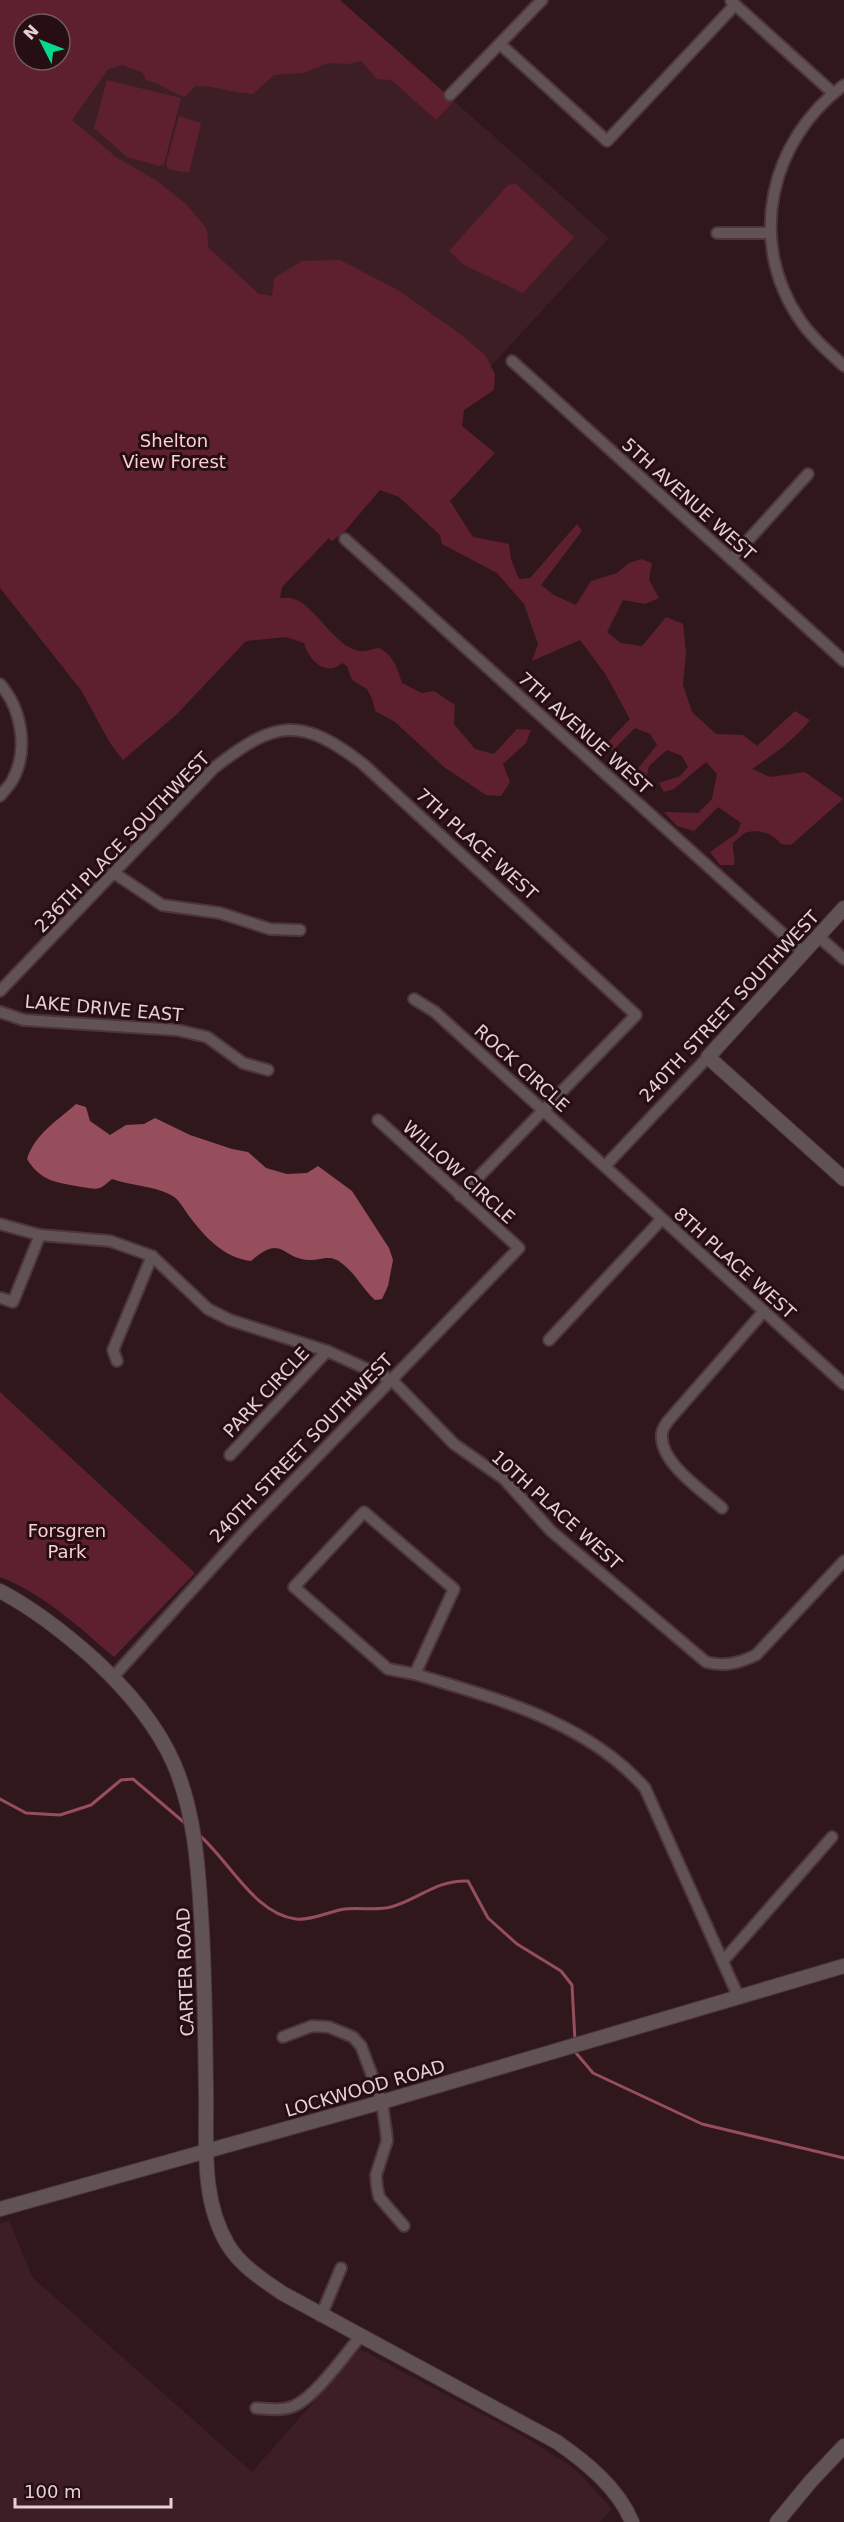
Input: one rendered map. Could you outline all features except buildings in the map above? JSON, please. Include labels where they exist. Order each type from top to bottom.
[{"type":"street","points":[[450,95],[542,0]]},
{"type":"street","points":[[500,45],[607,141],[733,2],[833,93]]},
{"type":"street","points":[[844,85],[833,93],[806,122],[786,154],[772,198],[769,233],[774,259],[786,295],[799,319],[813,338],[844,366]]},
{"type":"street","points":[[717,233],[769,233]]},
{"type":"street","name":"5TH AVENUE WEST","points":[[513,361],[844,661]]},
{"type":"street","points":[[731,559],[808,474]]},
{"type":"street","name":"7TH AVENUE WEST","points":[[345,539],[803,952]]},
{"type":"street","points":[[0,684],[11,697],[21,729],[21,753],[12,781],[0,795]]},
{"type":"street","name":"7TH PLACE WEST","points":[[279,731],[299,730],[319,734],[337,744],[363,764],[636,1015],[544,1110]]},
{"type":"street","name":"236TH PLACE SOUTHWEST","points":[[0,991],[214,768],[238,749],[279,731]]},
{"type":"street","points":[[114,873],[162,905],[220,913],[270,929],[300,930]]},
{"type":"street","name":"240TH STREET SOUTHWEST","points":[[605,1166],[844,908]]},
{"type":"street","points":[[818,936],[844,959]]},
{"type":"street","name":"ROCK CIRCLE","points":[[414,999],[435,1012],[605,1166]]},
{"type":"street","name":"LAKE DRIVE EAST","points":[[0,1012],[24,1020],[177,1030],[207,1037],[243,1063],[268,1070]]},
{"type":"street","points":[[708,1057],[844,1179]]},
{"type":"street","points":[[460,1197],[544,1110]]},
{"type":"street","name":"WILLOW CIRCLE","points":[[378,1120],[460,1197],[519,1248]]},
{"type":"street","name":"8TH PLACE WEST","points":[[605,1166],[661,1220],[844,1384]]},
{"type":"street","points":[[549,1340],[661,1220]]},
{"type":"street","points":[[0,1224],[40,1235],[110,1241],[152,1256],[208,1309],[230,1320],[327,1351],[392,1380]]},
{"type":"street","points":[[1,1298],[13,1302],[40,1235]]},
{"type":"street","name":"240TH STREET SOUTHWEST","points":[[113,1677],[247,1529],[519,1248]]},
{"type":"street","points":[[117,1361],[113,1350],[152,1256]]},
{"type":"street","points":[[722,1508],[670,1462],[663,1448],[662,1432],[668,1421],[764,1311]]},
{"type":"street","name":"PARK CIRCLE","points":[[230,1455],[327,1351]]},
{"type":"street","name":"10TH PLACE WEST","points":[[392,1380],[454,1444],[504,1479],[551,1531],[706,1662],[718,1665],[738,1663],[756,1655],[844,1561]]},
{"type":"street","points":[[415,1674],[453,1589],[364,1512],[294,1587],[388,1669],[415,1674],[513,1704],[563,1724],[623,1765],[645,1788],[739,1998]]},
{"type":"street","name":"CARTER ROAD","points":[[0,1592],[26,1605],[53,1624],[113,1677],[134,1698],[152,1724],[173,1763],[187,1803],[198,1862],[204,1965],[207,2182],[218,2223],[229,2246],[262,2280],[321,2316],[557,2442],[583,2460],[608,2485],[628,2512],[632,2522]]},
{"type":"street","points":[[723,1961],[832,1837]]},
{"type":"street","name":"LOCKWOOD ROAD","points":[[0,2209],[205,2153],[844,1966]]},
{"type":"street","points":[[283,2037],[312,2026],[329,2027],[352,2037],[361,2046],[382,2102],[387,2141],[376,2175],[377,2187],[380,2197],[404,2226]]},
{"type":"street","points":[[321,2316],[341,2268]]},
{"type":"street","points":[[256,2408],[275,2410],[292,2407],[305,2400],[360,2337]]},
{"type":"street","points":[[777,2522],[844,2446]]},
{"type":"shaded area","points":[[154,0],[300,0],[436,120],[454,101],[609,238],[419,444],[55,104]]},
{"type":"shaded area","points":[[76,1104],[86,1107],[90,1121],[110,1135],[126,1125],[144,1124],[155,1118],[190,1135],[248,1152],[266,1168],[287,1174],[307,1173],[318,1166],[352,1191],[389,1248],[393,1260],[388,1286],[382,1299],[375,1300],[348,1269],[335,1259],[300,1259],[276,1248],[262,1253],[251,1261],[232,1256],[209,1239],[177,1199],[164,1192],[112,1179],[100,1188],[94,1189],[61,1183],[42,1176],[27,1159],[30,1150],[47,1128]]},
{"type":"shaded area","points":[[9,2221],[33,2278],[252,2472],[360,2349],[525,2437],[575,2469],[612,2509],[600,2522],[0,2522],[0,2224]]},
{"type":"green space","name":"Shelton View Forest","points":[[0,0],[340,0],[454,101],[436,120],[391,80],[377,79],[361,61],[348,64],[328,63],[303,73],[274,75],[253,94],[196,86],[184,97],[146,80],[143,73],[123,65],[108,69],[72,120],[116,157],[157,181],[187,205],[207,229],[208,247],[259,294],[272,296],[274,278],[302,261],[340,260],[398,290],[459,333],[485,355],[495,374],[494,390],[464,410],[462,426],[495,453],[450,501],[473,537],[509,544],[511,559],[519,579],[530,578],[577,524],[582,531],[541,585],[554,595],[576,605],[591,581],[617,573],[629,563],[641,559],[652,563],[649,580],[659,598],[645,604],[623,600],[607,632],[621,643],[642,646],[666,617],[683,624],[686,653],[683,685],[692,712],[716,734],[743,735],[757,746],[795,711],[810,720],[790,741],[752,769],[770,777],[805,772],[843,799],[791,845],[781,844],[774,837],[765,833],[755,831],[745,833],[733,843],[734,865],[720,865],[710,852],[737,833],[741,823],[718,807],[694,831],[677,826],[664,812],[698,813],[712,799],[717,774],[706,762],[674,789],[664,792],[659,783],[680,776],[688,767],[682,756],[667,750],[649,766],[646,778],[635,782],[631,777],[657,745],[650,734],[635,728],[612,751],[606,744],[630,719],[606,675],[580,640],[532,661],[538,644],[524,604],[497,573],[442,544],[440,535],[399,497],[380,490],[345,531],[332,541],[329,538],[282,587],[280,598],[291,598],[302,603],[333,635],[351,648],[362,651],[379,648],[384,651],[392,658],[402,683],[422,693],[434,691],[455,705],[454,724],[475,749],[494,754],[517,729],[531,730],[526,743],[503,764],[510,782],[501,796],[486,795],[444,767],[395,722],[375,711],[367,689],[352,680],[347,666],[342,663],[330,668],[318,665],[309,655],[304,643],[286,637],[246,641],[177,714],[123,760],[110,743],[81,690],[0,588]]},
{"type":"green space","points":[[107,80],[181,98],[164,164],[159,166],[127,157],[94,128]]},
{"type":"green space","points":[[179,116],[201,123],[189,173],[168,169],[166,164]]},
{"type":"green space","points":[[516,184],[574,237],[523,293],[464,265],[449,251],[508,185]]},
{"type":"green space","name":"Forsgren Park","points":[[0,1392],[195,1573],[114,1657],[46,1602],[0,1577]]},
{"type":"waterway","points":[[0,1799],[26,1813],[60,1815],[91,1805],[121,1780],[133,1779],[186,1824]]},
{"type":"waterway","points":[[198,1834],[255,1897],[281,1915],[296,1919],[308,1919],[345,1909],[391,1907],[437,1887],[468,1881],[488,1918],[517,1944],[561,1971],[572,1985],[575,2041]]},
{"type":"waterway","points":[[576,2048],[576,2053],[593,2073],[702,2124],[844,2158]]}]
